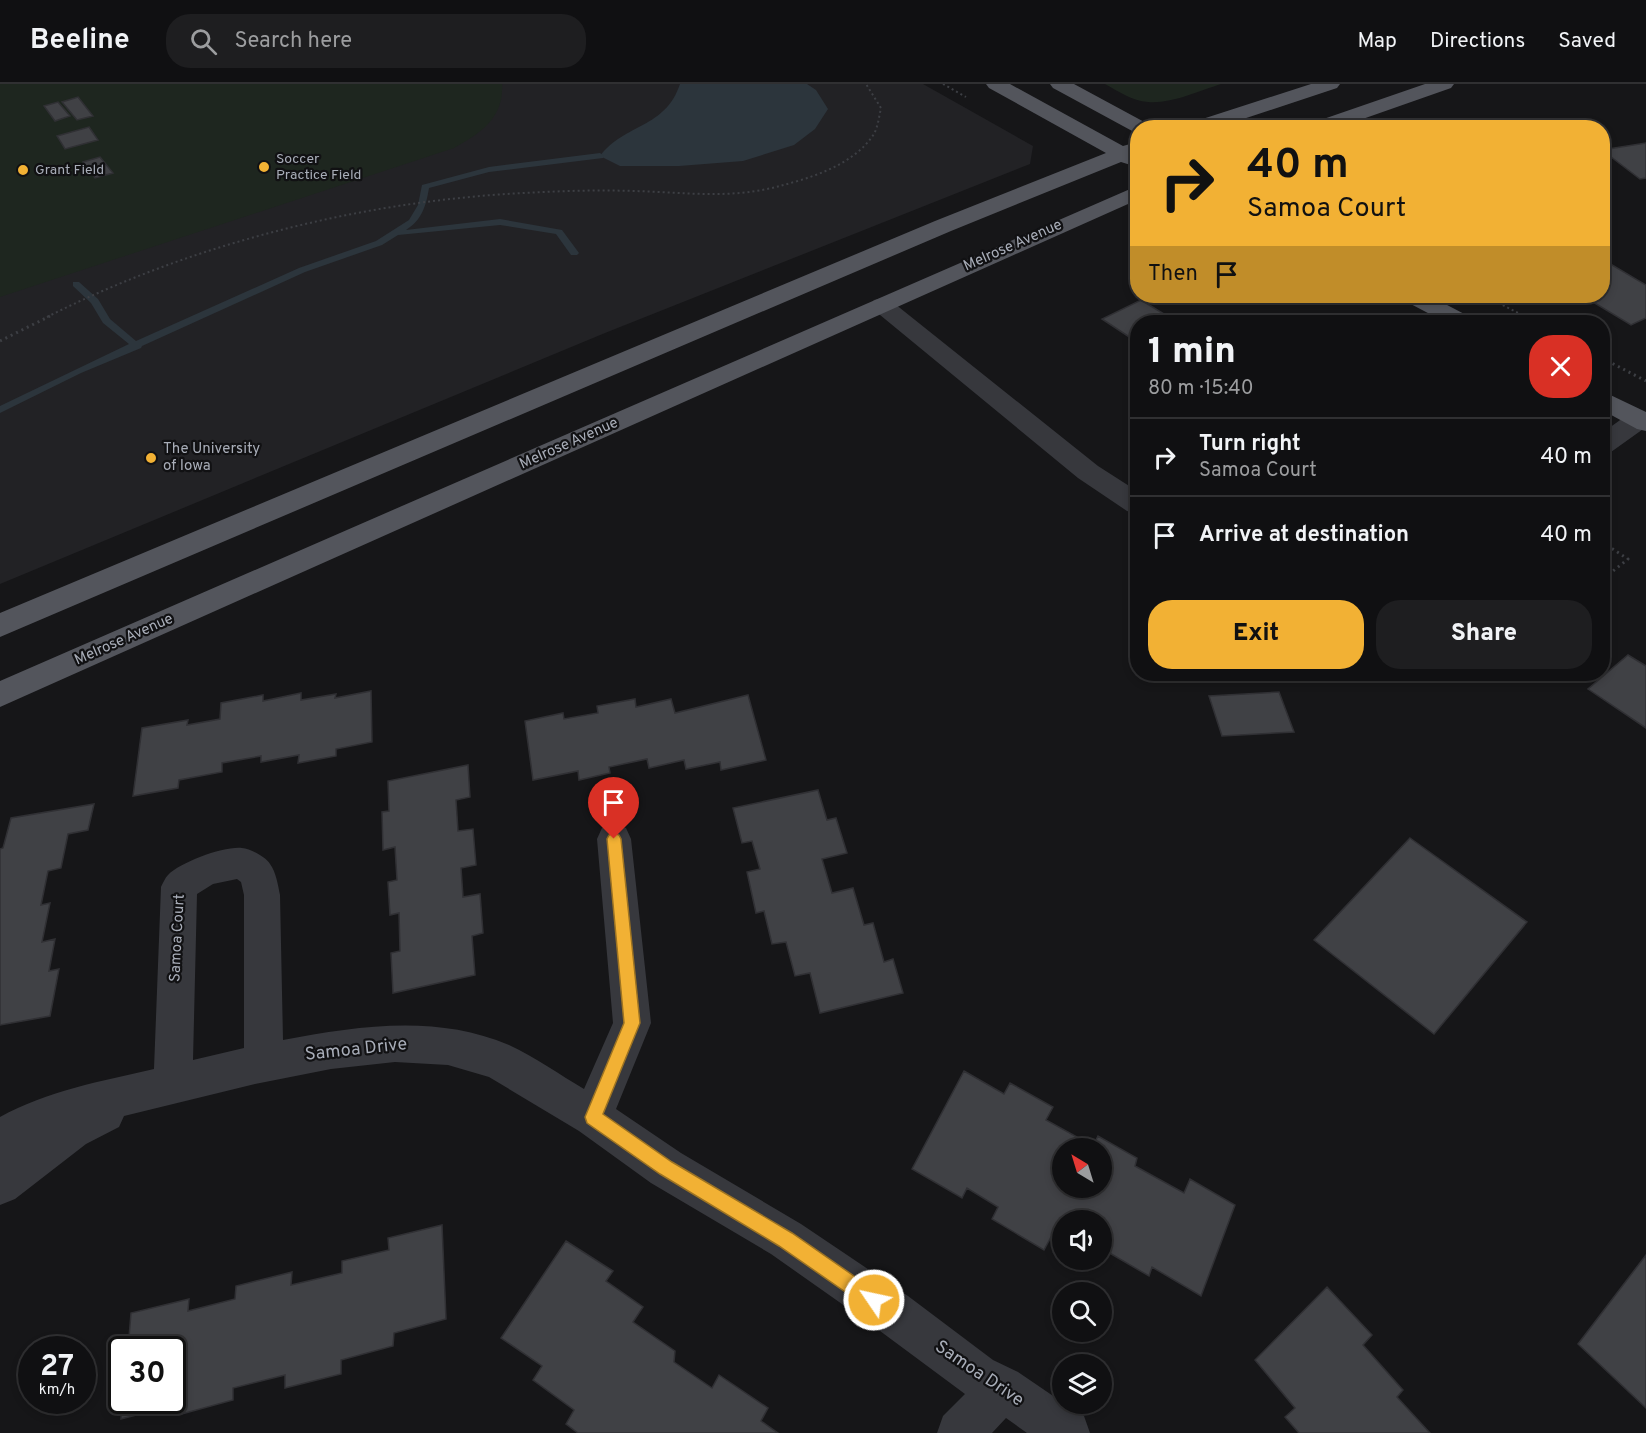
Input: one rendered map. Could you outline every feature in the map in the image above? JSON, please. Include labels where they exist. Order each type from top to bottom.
[{"type":"main road","points":[[996,84],[1130,154]]},
{"type":"main road","points":[[1060,84],[1130,122]]},
{"type":"main road","points":[[1219,120],[1329,84]]},
{"type":"main road","points":[[1339,120],[1444,84]]},
{"type":"main road","points":[[0,626],[921,235],[1130,156]]},
{"type":"main road","name":"Melrose Avenue","points":[[0,695],[1130,195]]},
{"type":"main road","points":[[1426,303],[1449,315]]},
{"type":"main road","points":[[1610,403],[1642,421]]},
{"type":"main road","points":[[0,647],[43,623],[90,588]]},
{"type":"street","points":[[882,305],[1088,472],[1130,499]]},
{"type":"street","points":[[1610,441],[1642,421]]},
{"type":"street","points":[[593,1117],[632,1023],[614,839]]},
{"type":"street","name":"Samoa Court","points":[[160,1089],[180,887],[194,874],[217,866],[242,863],[257,873],[262,896],[264,1063]]},
{"type":"street","name":"Samoa Drive","points":[[0,1139],[27,1124],[73,1108],[264,1063],[331,1050],[395,1043],[448,1046],[498,1060],[593,1117],[666,1168],[786,1239],[891,1312],[977,1376],[1002,1388],[1067,1433]]},
{"type":"street","name":"Samoa Drive","points":[[0,1184],[72,1130],[160,1089]]},
{"type":"street","points":[[960,1433],[1002,1388]]},
{"type":"path","points":[[0,341],[96,294],[250,239],[415,201],[515,193],[607,190],[738,195],[812,176],[856,153],[875,134],[881,108],[866,84]]},
{"type":"path","points":[[1498,303],[1521,315]]},
{"type":"path","points":[[1610,362],[1646,381]]},
{"type":"path","points":[[1610,547],[1628,559],[1610,573]]},
{"type":"shaded area","name":"The University of Iowa","points":[[0,84],[923,84],[1033,146],[1030,164],[605,333],[0,584]]},
{"type":"shaded area","points":[[0,84],[502,84],[502,96],[495,115],[489,123],[454,148],[0,297]]},
{"type":"shaded area","points":[[680,84],[807,84],[816,90],[828,109],[815,129],[794,145],[743,161],[679,166],[620,166],[600,156],[621,137],[665,110]]},
{"type":"shaded area","points":[[1105,84],[1221,84],[1166,101],[1148,102],[1136,100]]},
{"type":"building","points":[[78,97],[93,116],[77,120],[62,102]]},
{"type":"building","points":[[58,102],[70,116],[55,121],[44,106]]},
{"type":"building","points":[[89,127],[98,140],[65,149],[57,136]]},
{"type":"building","points":[[1646,143],[1646,178],[1640,179],[1610,156],[1610,149]]},
{"type":"building","points":[[100,157],[113,173],[95,178],[83,162]]},
{"type":"building","points":[[1610,264],[1646,285],[1646,318],[1631,325],[1595,303],[1610,303]]},
{"type":"building","points":[[1135,303],[1146,303],[1166,315],[1130,315],[1130,337],[1102,319]]},
{"type":"building","points":[[1628,655],[1646,666],[1646,728],[1588,689],[1597,681],[1610,681],[1610,670]]},
{"type":"building","points":[[371,691],[372,742],[336,749],[336,756],[298,763],[299,755],[261,762],[261,756],[222,763],[222,772],[179,780],[178,788],[133,796],[142,728],[188,720],[187,725],[220,719],[221,703],[263,695],[263,701],[301,693],[301,700],[336,694],[335,698]]},
{"type":"building","points":[[1279,692],[1294,732],[1222,736],[1209,696]]},
{"type":"building","points":[[748,695],[766,760],[721,770],[720,762],[686,769],[684,760],[649,768],[647,759],[609,767],[610,773],[579,780],[578,771],[533,780],[525,721],[563,713],[564,719],[598,713],[597,706],[635,699],[636,707],[671,699],[675,713]]},
{"type":"building","points":[[468,765],[470,797],[456,800],[458,831],[473,829],[476,865],[461,868],[463,897],[480,894],[483,933],[472,936],[475,975],[393,993],[391,953],[400,951],[399,913],[390,915],[388,882],[397,880],[395,847],[383,850],[382,812],[389,811],[388,781]]},
{"type":"building","points":[[818,790],[827,820],[836,818],[847,853],[822,859],[832,893],[853,888],[864,925],[873,923],[884,962],[893,959],[903,993],[820,1013],[810,973],[795,976],[786,942],[772,944],[764,911],[756,913],[747,872],[760,869],[752,841],[742,843],[733,808]]},
{"type":"building","points":[[94,804],[88,830],[68,834],[61,868],[48,871],[41,905],[50,903],[42,942],[55,939],[49,971],[59,969],[50,1016],[0,1025],[0,849],[3,848],[11,818]]},
{"type":"building","points":[[1410,838],[1527,922],[1434,1034],[1314,940]]},
{"type":"building","points":[[964,1071],[1004,1094],[1010,1083],[1053,1107],[1046,1120],[1079,1138],[1052,1138],[1052,1198],[1112,1198],[1112,1144],[1137,1158],[1135,1166],[1184,1193],[1190,1179],[1235,1205],[1201,1296],[1152,1267],[1149,1276],[1112,1254],[1112,1210],[1052,1210],[1052,1238],[1044,1250],[992,1219],[998,1207],[967,1188],[962,1198],[912,1169]]},
{"type":"building","points":[[442,1225],[446,1319],[394,1333],[393,1346],[341,1360],[341,1374],[285,1388],[285,1375],[233,1388],[233,1400],[186,1413],[186,1336],[129,1336],[131,1313],[189,1299],[188,1311],[235,1299],[236,1286],[292,1272],[291,1285],[342,1273],[342,1261],[389,1250],[388,1238]]},
{"type":"building","points":[[566,1241],[613,1271],[606,1281],[643,1307],[633,1322],[675,1351],[674,1362],[712,1388],[719,1375],[768,1408],[761,1421],[778,1433],[578,1433],[566,1424],[574,1410],[533,1380],[542,1366],[501,1338]]},
{"type":"building","points":[[1646,1255],[1646,1408],[1578,1344]]},
{"type":"building","points":[[1327,1287],[1372,1335],[1363,1345],[1403,1390],[1397,1397],[1430,1433],[1299,1433],[1285,1417],[1295,1408],[1255,1360]]},
{"type":"building","points":[[121,1414],[140,1414],[121,1419]]},
{"type":"waterway","points":[[135,345],[302,270],[379,243],[412,222],[422,205],[425,187],[489,169],[600,156]]},
{"type":"waterway","points":[[400,233],[500,222],[559,232],[574,253]]},
{"type":"waterway","points":[[76,284],[95,301],[106,321],[135,345]]},
{"type":"waterway","points":[[0,410],[135,345]]},
{"type":"place","name":"Soccer Practice Field","points":[[264,167]]},
{"type":"place","name":"Grant Field","points":[[23,170]]},
{"type":"place","name":"The University of Iowa","points":[[151,458]]},
{"type":"route","points":[[614,839],[632,1023],[593,1117],[666,1168],[786,1239],[874,1300]]}]
